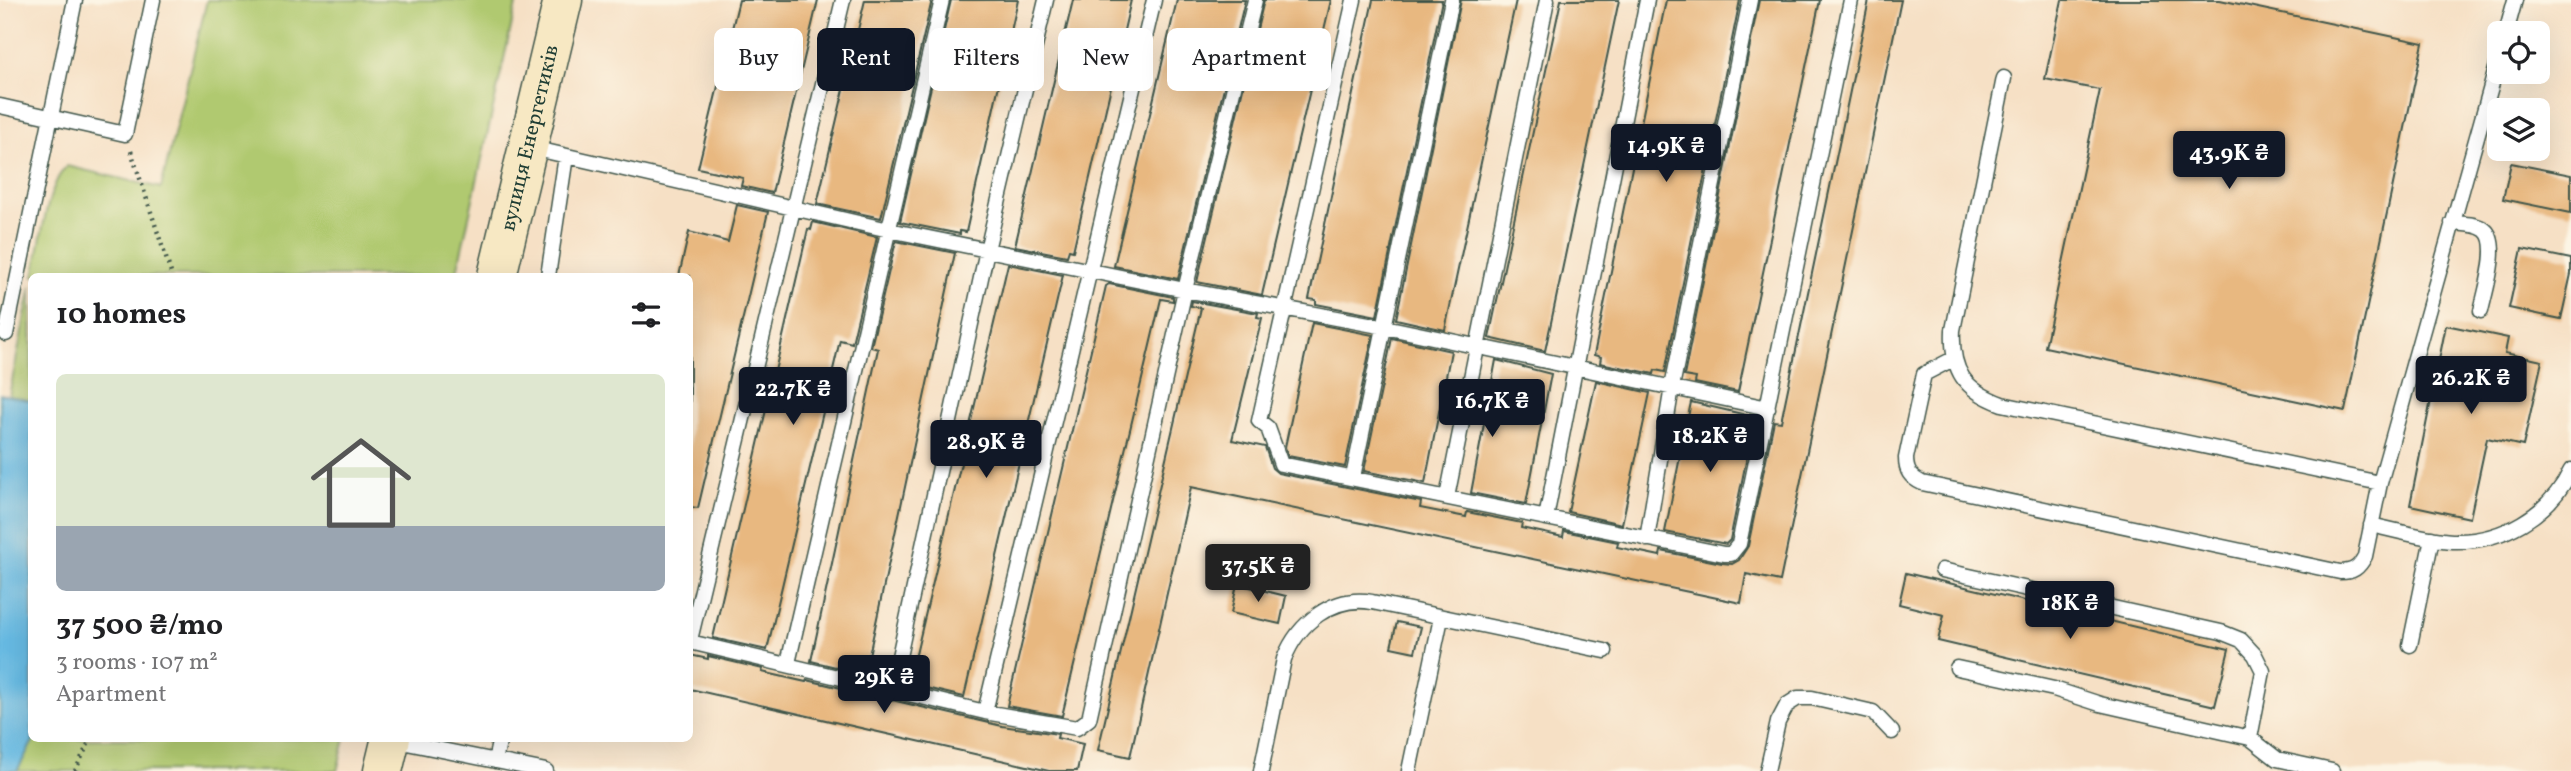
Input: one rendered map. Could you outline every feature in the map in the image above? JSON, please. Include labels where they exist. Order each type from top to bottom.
[{"type":"main road","name":"вулиця Енергетиків","points":[[497,273],[563,0]]},
{"type":"lane","points":[[6,334],[75,0]]},
{"type":"lane","points":[[0,106],[125,134],[153,0]]},
{"type":"lane","points":[[693,629],[843,0]]},
{"type":"lane","points":[[788,663],[942,0]]},
{"type":"lane","points":[[892,689],[987,250],[1046,0]]},
{"type":"lane","points":[[985,712],[1154,0]]},
{"type":"lane","points":[[693,642],[985,712],[1077,728],[1089,719],[1185,290],[1255,0]]},
{"type":"lane","points":[[1354,0],[1259,421],[1268,428],[1281,464],[1724,554],[1731,554],[1736,550],[1768,408],[1851,0]]},
{"type":"lane","points":[[1353,477],[1452,0]]},
{"type":"lane","points":[[1447,497],[1547,0]]},
{"type":"lane","points":[[1546,518],[1647,0]]},
{"type":"lane","points":[[1647,539],[1672,387],[1749,0]]},
{"type":"lane","points":[[2509,21],[2515,0]]},
{"type":"lane","points":[[2004,78],[1953,330],[1954,359],[1969,385],[1984,397],[2002,404],[2380,483]]},
{"type":"lane","points":[[1954,359],[1924,374],[1906,458],[1906,469],[1912,478],[1922,483],[2340,572],[2351,572],[2360,566],[2365,556],[2380,483],[2492,84]]},
{"type":"lane","points":[[526,146],[889,230],[1385,327],[1768,408]]},
{"type":"lane","points":[[548,273],[566,156]]},
{"type":"lane","points":[[2452,223],[2483,228],[2491,238],[2493,251],[2481,311]]},
{"type":"lane","points":[[2371,525],[2432,538],[2471,540],[2510,530],[2527,521],[2542,508],[2556,494],[2571,470]]},
{"type":"lane","points":[[2410,645],[2432,538]]},
{"type":"lane","points":[[1942,570],[2221,632],[2241,640],[2255,656],[2263,671],[2250,738]]},
{"type":"lane","points":[[1261,771],[1284,659],[1295,639],[1320,613],[1339,603],[1361,600],[1605,651]]},
{"type":"lane","points":[[1409,771],[1441,618]]},
{"type":"lane","points":[[1957,668],[2054,689],[2100,704],[2250,738],[2277,759],[2332,771]]},
{"type":"lane","points":[[1767,771],[1777,722],[1787,705],[1798,698],[1812,698],[1873,712],[1892,732]]},
{"type":"lane","points":[[495,761],[499,742]]},
{"type":"lane","points":[[388,750],[495,761],[547,771]]},
{"type":"path","points":[[125,134],[171,273]]},
{"type":"path","points":[[75,771],[89,742]]},
{"type":"green space","points":[[207,0],[517,0],[457,273],[35,273],[49,202],[60,175],[67,166],[161,188]]},
{"type":"green space","points":[[28,302],[28,400],[9,396]]},
{"type":"green space","points":[[32,742],[344,742],[337,771],[17,771]]},
{"type":"water","points":[[0,394],[28,400],[28,742],[32,742],[17,771],[0,771]]},
{"type":"building","points":[[739,0],[818,0],[803,63],[803,28],[732,28]]},
{"type":"building","points":[[865,0],[932,0],[915,73],[915,28],[858,28]]},
{"type":"building","points":[[951,0],[1018,0],[1012,28],[945,28]]},
{"type":"building","points":[[1073,0],[1131,0],[1125,28],[1066,28]]},
{"type":"building","points":[[1177,0],[1245,0],[1238,28],[1170,28]]},
{"type":"building","points":[[1264,0],[1331,0],[1324,28],[1257,28]]},
{"type":"building","points":[[1373,0],[1442,0],[1377,316],[1316,304],[1316,300],[1309,299]]},
{"type":"building","points":[[1461,0],[1516,0],[1445,330],[1396,319]]},
{"type":"building","points":[[1561,0],[1619,0],[1545,351],[1489,338]]},
{"type":"building","points":[[1666,0],[1740,0],[1665,372],[1655,370],[1654,374],[1600,363],[1601,357],[1594,355]]},
{"type":"building","points":[[1759,0],[1820,0],[1738,392],[1695,383],[1696,378],[1684,376]]},
{"type":"building","points":[[1869,0],[1901,0],[1780,581],[1746,574],[1741,603],[1191,487],[1130,757],[1098,750],[1201,308],[1191,306],[1192,301],[1258,313],[1257,317],[1262,318],[1232,440],[1265,447],[1272,468],[1278,473],[1421,502],[1420,508],[1466,517],[1467,512],[1522,523],[1521,528],[1563,537],[1564,531],[1618,542],[1617,547],[1660,556],[1661,551],[1722,563],[1732,564],[1739,560],[1748,546],[1774,421],[1781,422]]},
{"type":"building","points":[[2062,0],[2220,0],[2423,43],[2345,411],[2045,347],[2100,90],[2045,79]]},
{"type":"building","points":[[1167,42],[1167,91],[1223,91],[1178,279],[1114,266]]},
{"type":"building","points":[[1058,64],[1058,91],[1110,91],[1073,251],[1069,250],[1067,256],[1015,246]]},
{"type":"building","points":[[717,91],[796,91],[772,193],[741,186],[743,178],[698,168]]},
{"type":"building","points":[[844,91],[911,91],[881,218],[817,204]]},
{"type":"building","points":[[930,91],[998,91],[966,232],[960,231],[960,234],[900,222]]},
{"type":"building","points":[[1242,91],[1310,91],[1262,295],[1197,282]]},
{"type":"building","points":[[2511,163],[2571,175],[2571,213],[2503,199]]},
{"type":"building","points":[[737,205],[768,212],[698,508],[693,507],[693,273],[680,273],[689,232],[728,242]]},
{"type":"building","points":[[813,222],[877,237],[852,343],[840,340],[767,650],[713,638],[808,229],[811,230]]},
{"type":"building","points":[[896,241],[955,253],[865,674],[811,661],[878,349],[871,347]]},
{"type":"building","points":[[2522,249],[2571,259],[2571,274],[2561,319],[2509,308]]},
{"type":"building","points":[[1008,264],[1063,275],[964,697],[909,684]]},
{"type":"building","points":[[1109,284],[1173,297],[1173,301],[1161,299],[1062,716],[1007,706],[1106,286]]},
{"type":"building","points":[[1312,323],[1373,335],[1345,467],[1288,456],[1285,447]]},
{"type":"building","points":[[2446,325],[2508,338],[2505,353],[2542,361],[2523,446],[2487,438],[2470,518],[2410,505]]},
{"type":"building","points":[[1392,338],[1451,351],[1425,483],[1364,471]]},
{"type":"building","points":[[1496,360],[1551,374],[1526,504],[1471,493]]},
{"type":"building","points":[[1596,381],[1650,393],[1622,524],[1568,512]]},
{"type":"building","points":[[1691,402],[1755,417],[1730,540],[1726,544],[1665,532]]},
{"type":"building","points":[[1906,573],[2229,649],[2215,706],[1938,641],[1944,615],[1899,604]]},
{"type":"building","points":[[1237,584],[1286,596],[1280,624],[1231,613]]},
{"type":"building","points":[[1397,622],[1421,627],[1415,652],[1391,647]]},
{"type":"building","points":[[693,656],[708,659],[708,656],[763,669],[762,672],[1002,726],[1058,734],[1057,738],[1083,744],[1077,771],[1049,771],[693,690]]}]
